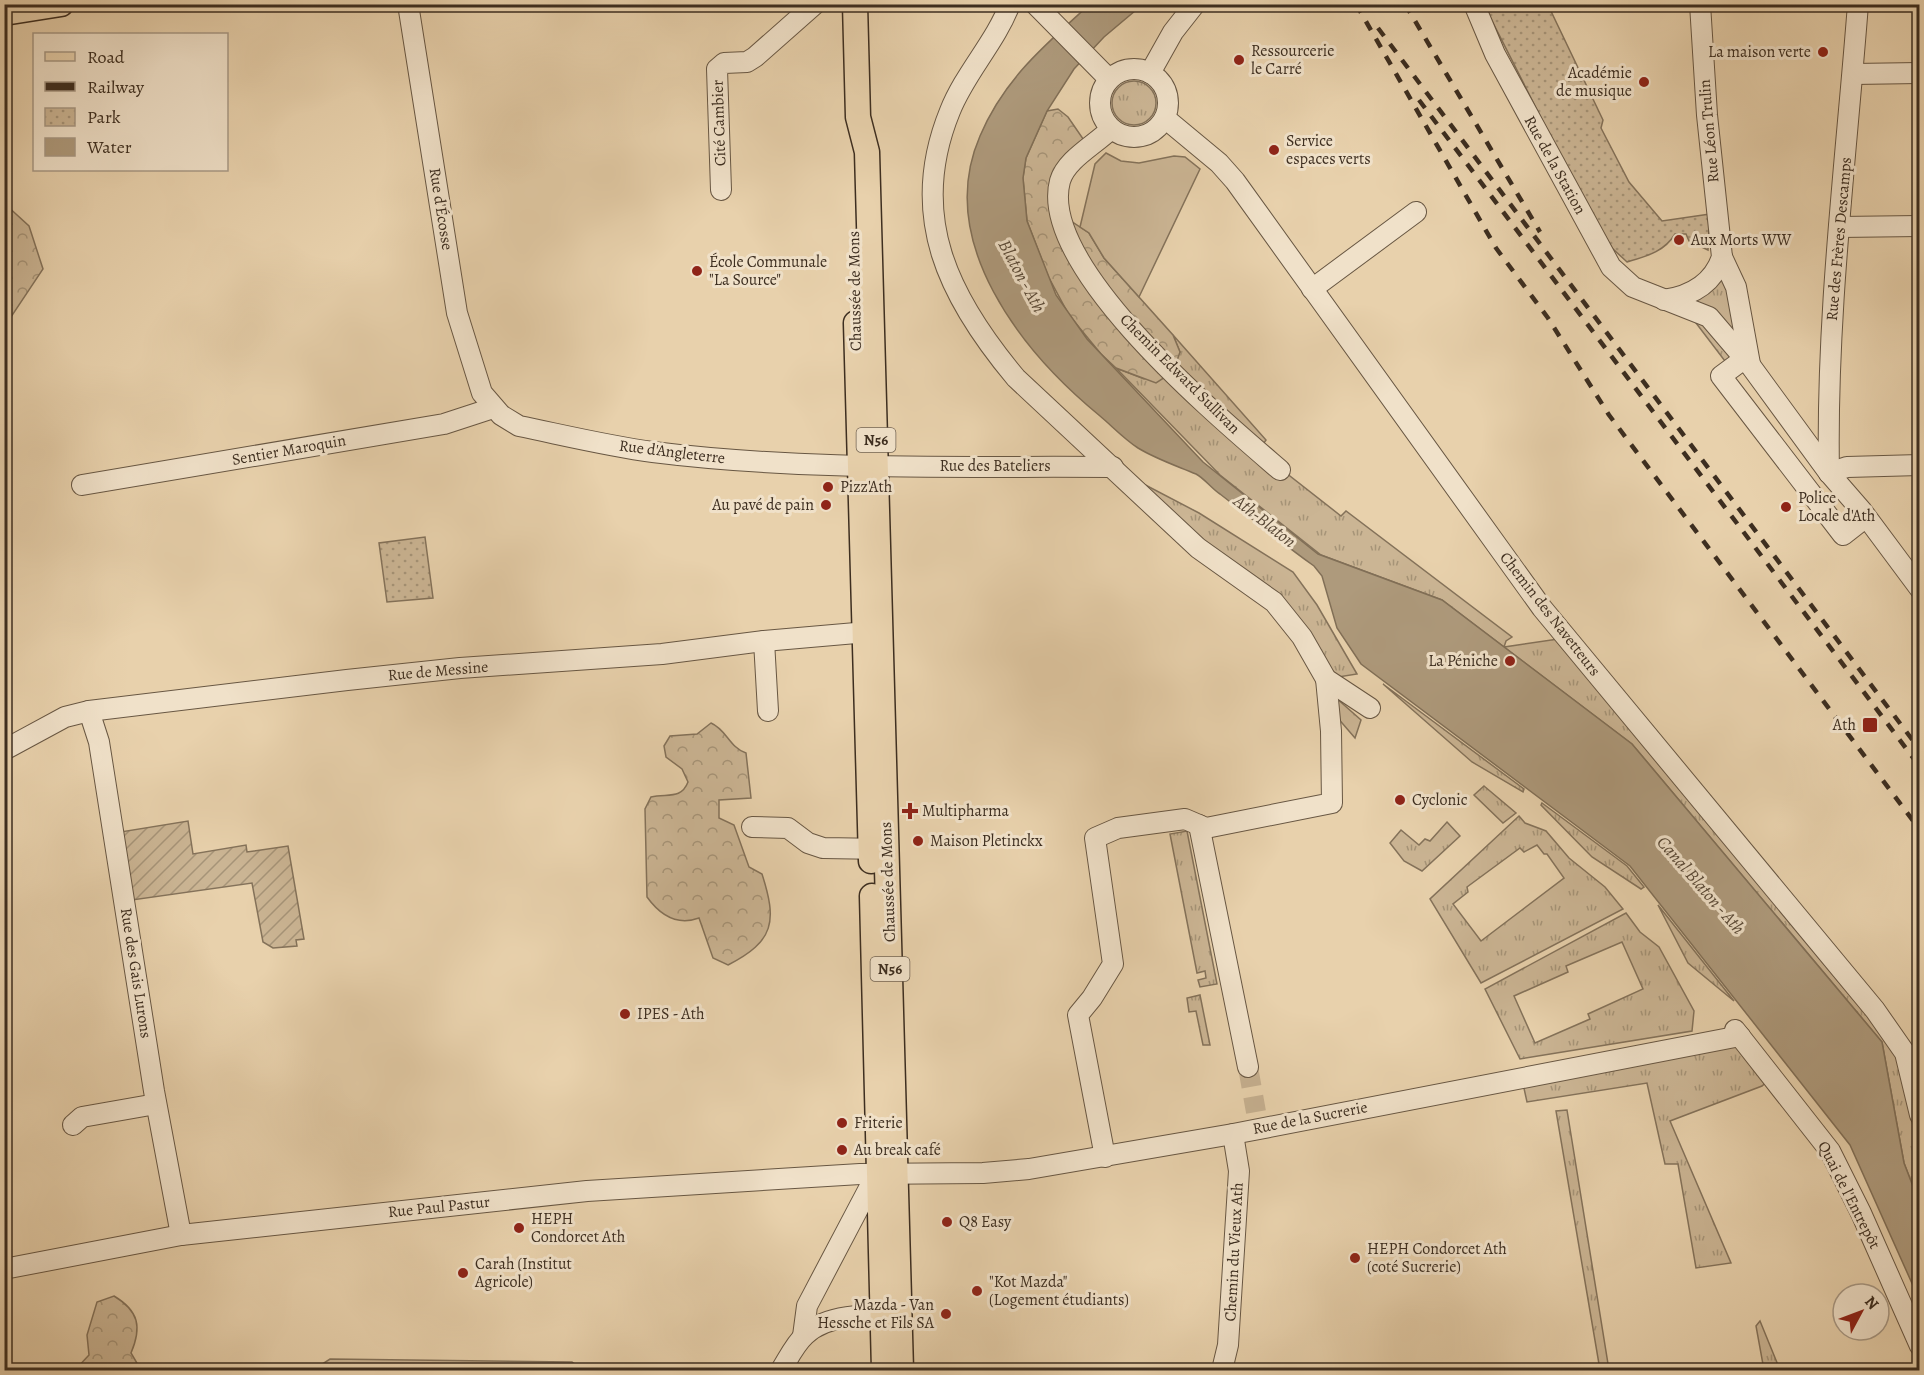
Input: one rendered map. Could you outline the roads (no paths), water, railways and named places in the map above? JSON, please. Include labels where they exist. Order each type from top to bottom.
[{"type":"main road","points":[[4,13],[61,4]]},
{"type":"main road","name":"Chaussée de Mons","points":[[855,4],[858,117],[850,137],[868,466],[891,1316],[901,1371]]},
{"type":"main road","name":"Chaussée de Mons","points":[[884,1371],[891,1316]]},
{"type":"street","name":"Rue d'Écosse","points":[[408,4],[457,313],[477,380],[494,408]]},
{"type":"street","name":"Cité Cambier","points":[[721,190],[717,69],[724,63],[747,62],[755,57],[815,4]]},
{"type":"street","points":[[1010,4],[1003,21],[949,112],[936,156],[932,203],[934,230],[941,256],[955,291],[992,349],[1024,385],[1198,548],[1274,602],[1302,637],[1326,679],[1331,731],[1332,803],[1206,828],[1185,819],[1118,828],[1095,838],[1113,964],[1092,998],[1077,1014],[1105,1157]]},
{"type":"street","points":[[1150,73],[1178,25],[1195,4]]},
{"type":"street","name":"Rue de la Station","points":[[1474,4],[1500,64],[1611,267],[1633,287],[1709,317],[1747,362]]},
{"type":"street","name":"Rue Léon Trulin","points":[[1700,4],[1707,115],[1722,257],[1736,287],[1747,362]]},
{"type":"street","name":"Rue des Frères Descamps","points":[[1830,473],[1828,408],[1833,278],[1858,4]]},
{"type":"street","points":[[1041,9],[1109,79]]},
{"type":"street","points":[[1128,69],[1150,73],[1166,90],[1168,107],[1166,119],[1155,130],[1135,138],[1110,130],[1100,106],[1103,87],[1109,79],[1128,69]]},
{"type":"street","points":[[1853,74],[1920,73]]},
{"type":"street","name":"Chemin des Navetteurs","points":[[1166,119],[1228,172],[1542,608],[1875,1010],[1905,1053],[1920,1115]]},
{"type":"street","name":"Chemin Edward Sullivan","points":[[1110,130],[1090,149],[1072,159],[1060,182],[1059,216],[1071,248],[1096,287],[1151,349],[1276,468]]},
{"type":"street","points":[[1312,289],[1416,212]]},
{"type":"street","points":[[1839,227],[1920,226]]},
{"type":"street","points":[[1664,300],[1677,298],[1701,287],[1715,274],[1722,257]]},
{"type":"street","points":[[1866,517],[1843,535],[1721,376],[1747,362],[1830,473],[1866,517],[1920,589]]},
{"type":"street","name":"Rue d'Angleterre","points":[[494,408],[519,426],[651,452],[781,463],[868,466]]},
{"type":"street","name":"Sentier Maroquin","points":[[82,485],[444,424],[494,408]]},
{"type":"street","name":"Rue des Bateliers","points":[[868,466],[1109,464]]},
{"type":"street","points":[[1830,473],[1847,467],[1920,465]]},
{"type":"street","name":"Rue de Messine","points":[[4,750],[65,717],[89,711],[460,668],[662,654],[764,641],[872,631]]},
{"type":"street","points":[[764,641],[768,711]]},
{"type":"street","points":[[1326,679],[1370,708]]},
{"type":"street","name":"Rue des Gais Lurons","points":[[89,711],[101,752],[156,1104],[181,1235]]},
{"type":"street","points":[[1199,825],[1248,1067]]},
{"type":"street","points":[[752,827],[788,828],[808,843],[823,848],[879,849]]},
{"type":"street","name":"Rue de la Sucrerie","points":[[886,1173],[983,1173],[1105,1157],[1233,1134],[1258,1120],[1738,1033]]},
{"type":"street","name":"Quai de l'Entrepôt","points":[[1738,1033],[1830,1151],[1861,1213],[1920,1346]]},
{"type":"street","points":[[73,1125],[82,1117],[156,1104]]},
{"type":"street","name":"Chemin du Vieux Ath","points":[[1222,1371],[1228,1345],[1239,1171],[1233,1134]]},
{"type":"street","points":[[803,1336],[807,1306],[886,1173]]},
{"type":"street","name":"Rue Paul Pastur","points":[[4,1269],[181,1235],[587,1191],[886,1173]]},
{"type":"street","points":[[781,1371],[803,1336],[814,1327],[842,1318],[891,1316]]},
{"type":"water","points":[[1089,5],[1142,5],[1104,37],[1074,69],[1047,111],[1026,158],[1023,178],[1027,221],[1056,295],[1087,339],[1203,462],[1318,554],[1442,600],[1632,744],[1882,1042],[1904,1163],[1919,1202],[1919,1299],[1850,1145],[1630,866],[1361,664],[1337,628],[1322,576],[1314,566],[1199,476],[1152,456],[1128,441],[1071,390],[1042,360],[1016,327],[994,292],[977,254],[968,215],[969,176],[980,136],[1001,97],[1027,64]]},
{"type":"tunnel","points":[[1248,1067],[1256,1112]]},
{"type":"railway","points":[[1356,4],[1496,248],[1548,318],[1609,415],[1920,830]]},
{"type":"railway","points":[[1405,4],[1540,232]]},
{"type":"railway","points":[[1378,28],[1920,750]]},
{"type":"railway","points":[[1419,100],[1920,767]]},
{"type":"place","name":"La maison verte","points":[[1823,52]]},
{"type":"place","name":"Ressourcerie le Carré","points":[[1239,60]]},
{"type":"place","name":"Académie de musique","points":[[1644,82]]},
{"type":"place","name":"Service espaces verts","points":[[1274,150]]},
{"type":"place","name":"Aux Morts WW","points":[[1679,240]]},
{"type":"place","name":"École Communale \"La Source\"","points":[[697,271]]},
{"type":"place","name":"Pizz'Ath","points":[[828,487]]},
{"type":"place","name":"Au pavé de pain","points":[[826,505]]},
{"type":"place","name":"Police Locale d'Ath","points":[[1786,507]]},
{"type":"place","name":"La Péniche","points":[[1510,661]]},
{"type":"place","name":"Ath","points":[[1870,725]]},
{"type":"place","name":"Cyclonic","points":[[1400,800]]},
{"type":"place","name":"Multipharma","points":[[910,811]]},
{"type":"place","name":"Maison Pletinckx","points":[[918,841]]},
{"type":"place","name":"IPES - Ath","points":[[625,1014]]},
{"type":"place","name":"Friterie","points":[[842,1123]]},
{"type":"place","name":"Au break café","points":[[842,1150]]},
{"type":"place","name":"Q8 Easy","points":[[947,1222]]},
{"type":"place","name":"HEPH Condorcet Ath","points":[[519,1228]]},
{"type":"place","name":"HEPH Condorcet Ath (coté Sucrerie)","points":[[1355,1258]]},
{"type":"place","name":"Carah (Institut Agricole)","points":[[463,1273]]},
{"type":"place","name":"\"Kot Mazda\" (Logement étudiants)","points":[[977,1291]]},
{"type":"place","name":"Mazda - Van Hessche et Fils SA","points":[[946,1314]]},
{"type":"water label","name":"Blaton - Ath","points":[[1022,276]]},
{"type":"water label","name":"Ath-Blaton","points":[[1265,521]]},
{"type":"water label","name":"Canal Blaton - Ath","points":[[1701,885]]}]
